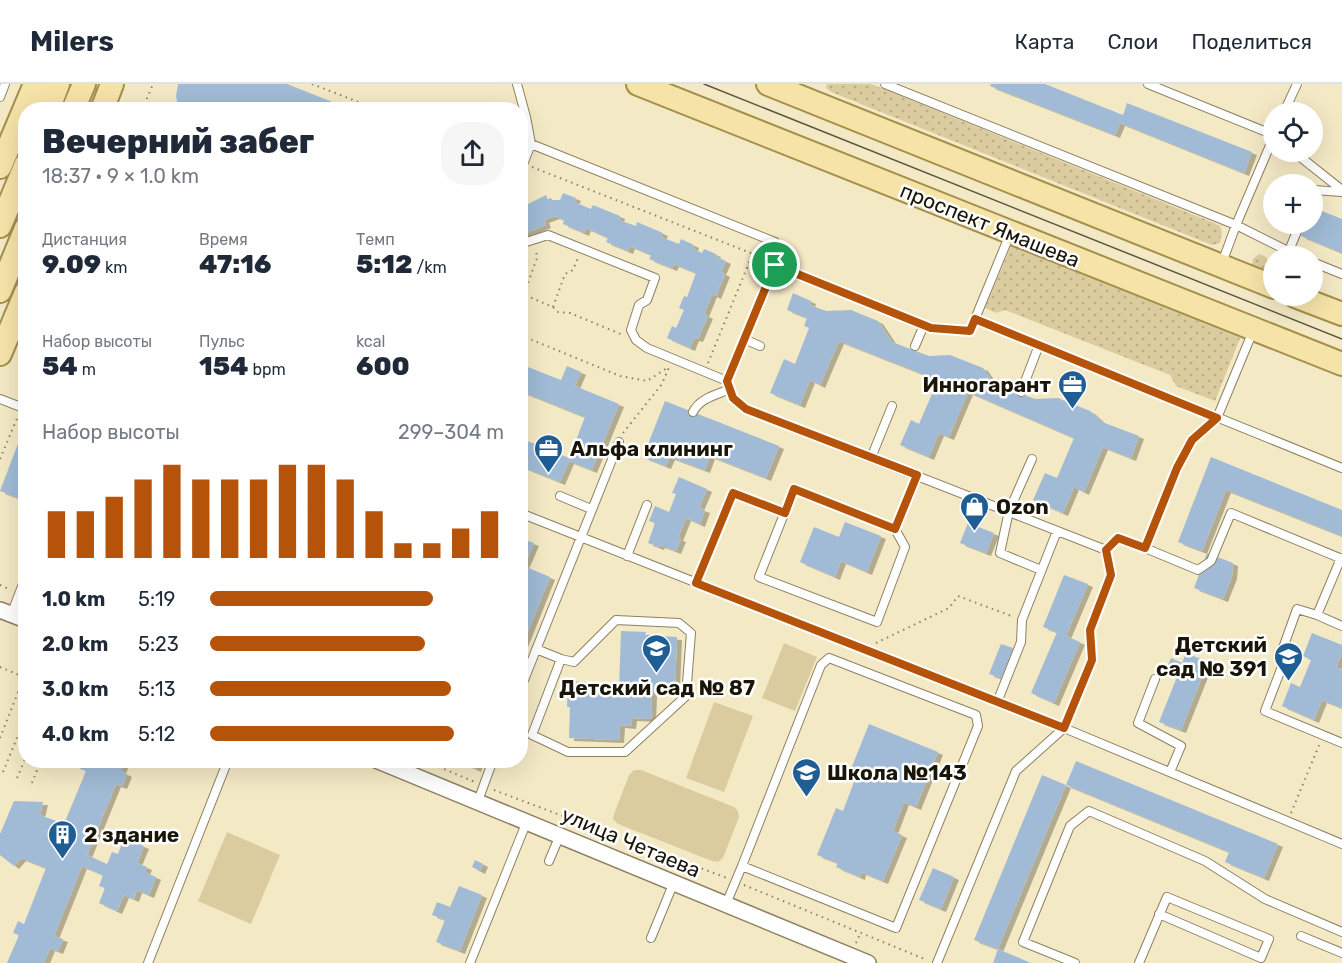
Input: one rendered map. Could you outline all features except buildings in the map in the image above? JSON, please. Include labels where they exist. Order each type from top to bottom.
[{"type":"main road","points":[[27,102],[35,84]]},
{"type":"main road","points":[[51,102],[58,84]]},
{"type":"main road","points":[[76,102],[84,84]]},
{"type":"main road","points":[[105,102],[112,84]]},
{"type":"main road","name":"проспект Ямашева","points":[[638,84],[1342,364]]},
{"type":"main road","points":[[768,84],[805,95],[1263,283]]},
{"type":"main road","points":[[0,167],[18,124]]},
{"type":"main road","points":[[0,226],[18,183]]},
{"type":"main road","points":[[0,291],[18,247]]},
{"type":"main road","points":[[1321,306],[1342,314]]},
{"type":"main road","points":[[0,354],[18,311]]},
{"type":"street","name":"улица Четаева","points":[[396,768],[674,882],[860,962]]},
{"type":"lane","points":[[0,97],[5,84]]},
{"type":"lane","points":[[517,84],[522,102]]},
{"type":"lane","points":[[885,84],[1236,225],[1275,246]]},
{"type":"lane","points":[[1148,84],[1263,131]]},
{"type":"lane","points":[[1289,102],[1297,84]]},
{"type":"lane","points":[[528,128],[531,144],[528,151]]},
{"type":"lane","points":[[531,144],[775,242],[780,255],[744,339],[728,385],[697,404],[693,412]]},
{"type":"lane","points":[[1221,266],[1263,162]]},
{"type":"lane","points":[[1306,162],[1342,191]]},
{"type":"lane","points":[[1323,190],[1342,191]]},
{"type":"lane","points":[[775,265],[931,328],[970,331],[1010,233]]},
{"type":"lane","points":[[528,241],[548,235],[655,278],[647,300],[639,305],[631,330],[636,340],[647,348],[704,372],[728,385],[733,398],[746,409],[1106,550]]},
{"type":"lane","points":[[1323,266],[1342,274]]},
{"type":"lane","points":[[975,319],[1342,468]]},
{"type":"lane","points":[[915,346],[924,325]]},
{"type":"lane","points":[[1145,548],[1177,468],[1192,440],[1217,418],[1254,330]]},
{"type":"lane","points":[[744,339],[760,346]]},
{"type":"lane","points":[[1021,392],[1039,345]]},
{"type":"lane","points":[[0,399],[18,406]]},
{"type":"lane","points":[[872,458],[892,406]]},
{"type":"lane","points":[[528,670],[619,442]]},
{"type":"lane","points":[[1032,459],[1009,511],[1000,553],[1041,570]]},
{"type":"lane","points":[[895,529],[917,475]]},
{"type":"lane","points":[[794,489],[895,529],[905,547],[877,622],[759,577],[794,489]]},
{"type":"lane","points":[[696,583],[733,493],[785,513]]},
{"type":"lane","points":[[560,496],[591,509]]},
{"type":"lane","points":[[627,556],[647,505]]},
{"type":"lane","points":[[1106,550],[1118,538],[1198,570],[1211,561],[1231,513],[1342,559],[1317,615]]},
{"type":"lane","points":[[528,516],[998,700],[1342,844]]},
{"type":"lane","points":[[998,700],[1021,642],[1022,620],[1057,531]]},
{"type":"lane","points":[[936,963],[1016,771],[1064,728],[1092,660],[1090,630],[1111,575],[1106,550]]},
{"type":"lane","points":[[12,615],[18,598]]},
{"type":"lane","points":[[1342,626],[1297,609],[1283,648],[1286,656],[1265,711],[1342,743]]},
{"type":"lane","points":[[536,649],[574,662],[616,620],[679,623],[691,633],[686,696],[625,752],[568,752],[532,735],[561,659]]},
{"type":"lane","points":[[726,904],[821,665],[829,658],[976,714],[978,726],[896,928],[742,866]]},
{"type":"lane","points":[[1155,679],[1138,723],[1181,746],[1170,772]]},
{"type":"lane","points":[[148,963],[225,768]]},
{"type":"lane","points":[[478,801],[490,768]]},
{"type":"lane","points":[[1075,963],[1023,942],[1070,825],[1089,811],[1205,861],[1265,899],[1342,932]]},
{"type":"lane","points":[[470,963],[527,821]]},
{"type":"lane","points":[[549,861],[560,835]]},
{"type":"lane","points":[[651,938],[674,882]]},
{"type":"lane","points":[[1139,963],[1167,897],[1269,939],[1261,958],[1160,914]]},
{"type":"lane","points":[[1301,936],[1342,952]]},
{"type":"path","points":[[145,102],[153,84]]},
{"type":"path","points":[[312,84],[359,102]]},
{"type":"path","points":[[528,171],[766,259]]},
{"type":"path","points":[[528,280],[537,258],[534,238]]},
{"type":"path","points":[[554,307],[565,274],[573,270],[582,249]]},
{"type":"path","points":[[704,372],[753,253]]},
{"type":"path","points":[[528,296],[554,307],[558,312],[570,313],[636,340]]},
{"type":"path","points":[[528,338],[620,376],[646,381],[669,367],[662,384],[625,430],[619,442]]},
{"type":"path","points":[[0,459],[18,419]]},
{"type":"path","points":[[865,648],[949,608],[957,596],[1022,620]]},
{"type":"path","points":[[0,667],[18,675]]},
{"type":"path","points":[[0,738],[18,694]]},
{"type":"path","points":[[3,772],[18,735]]},
{"type":"path","points":[[1287,821],[1323,735]]},
{"type":"path","points":[[17,778],[22,768]]},
{"type":"path","points":[[32,783],[38,768]]},
{"type":"path","points":[[441,768],[736,882],[936,963]]},
{"type":"shaded area","points":[[827,84],[871,84],[1214,223],[1220,226],[1222,232],[1220,243],[1212,245],[831,92],[826,88]]},
{"type":"shaded area","points":[[1011,246],[1240,338],[1215,401],[1176,386],[1170,375],[1005,310],[996,313],[985,308]]},
{"type":"shaded area","points":[[1259,254],[1263,256],[1263,270],[1252,265],[1253,259]]},
{"type":"shaded area","points":[[784,643],[817,657],[795,711],[762,698]]},
{"type":"shaded area","points":[[714,702],[753,716],[724,792],[686,778]]},
{"type":"shaded area","points":[[634,770],[641,770],[734,807],[739,817],[723,858],[718,862],[712,861],[618,824],[613,819],[614,814],[629,775]]},
{"type":"shaded area","points":[[227,832],[280,855],[251,924],[198,901]]},
{"type":"tram line","points":[[704,84],[1342,339]]},
{"type":"place","name":"Инногарант","points":[[1072,410]]},
{"type":"place","name":"Альфа клининг","points":[[549,474]]},
{"type":"place","name":"Ozon","points":[[975,532]]},
{"type":"place","name":"Детский сад № 87","points":[[657,674]]},
{"type":"place","name":"Детский сад № 391","points":[[1288,682]]},
{"type":"place","name":"Школа №143","points":[[806,798]]},
{"type":"place","name":"2 здание","points":[[63,860]]},
{"type":"route","points":[[775,265],[931,328],[970,331],[975,319],[1217,418],[1192,440],[1177,468],[1145,548],[1118,538],[1106,550],[1111,575],[1090,630],[1092,660],[1064,728],[998,700],[696,583],[733,493],[785,513],[794,489],[895,529],[917,475],[746,409],[733,398],[727,381],[775,265]]}]
